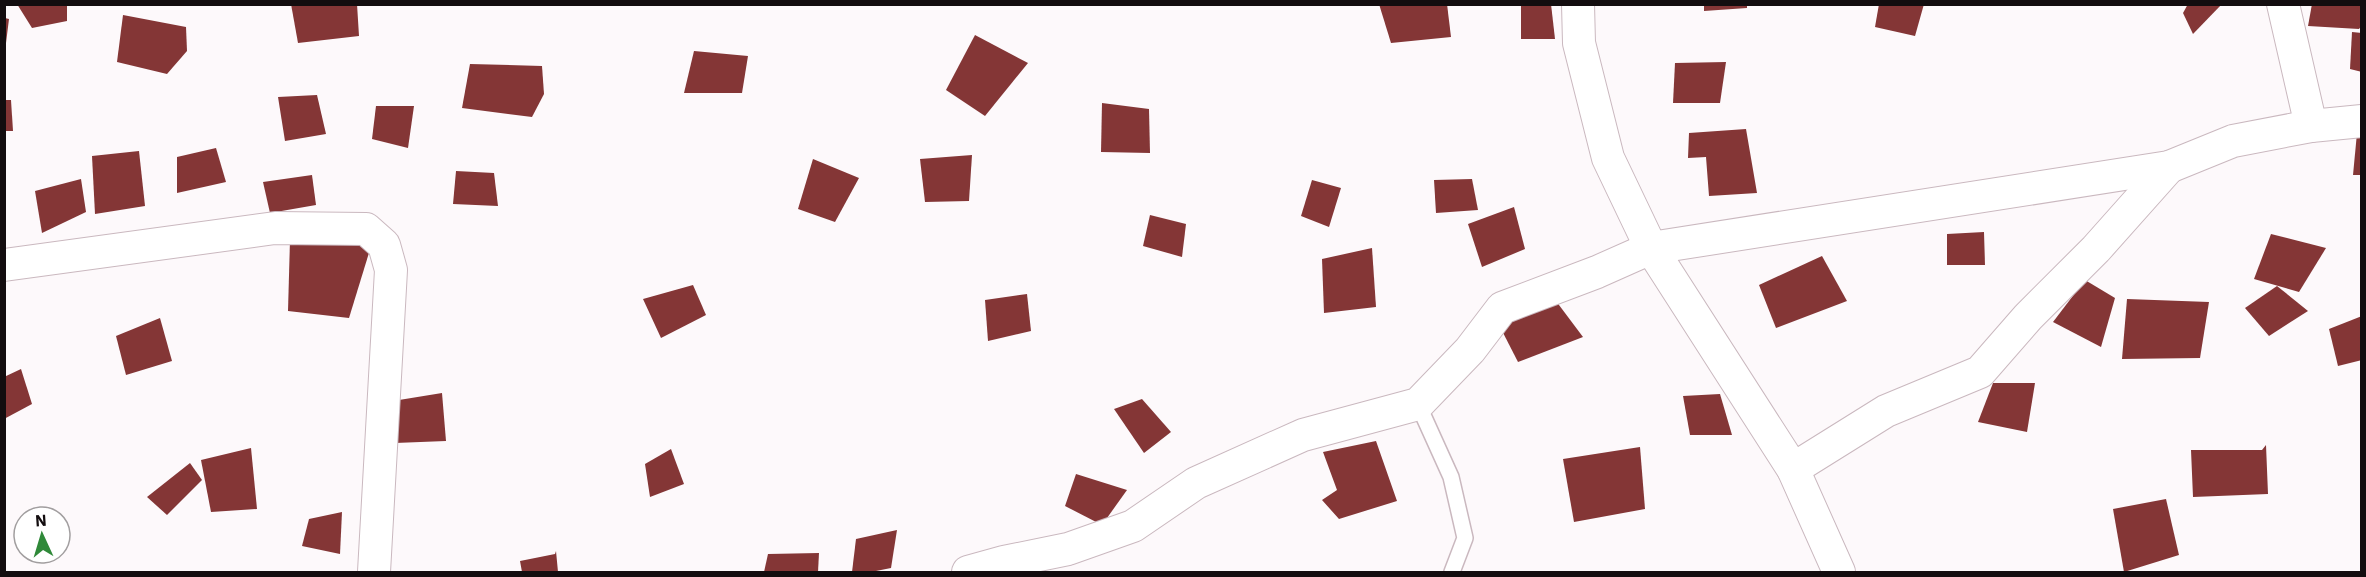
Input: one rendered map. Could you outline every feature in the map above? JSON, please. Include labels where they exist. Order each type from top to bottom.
[{"type":"street","points":[[1578,4],[1579,43],[1608,158],[1651,248],[1792,469],[1839,573]]},
{"type":"street","points":[[2283,4],[2312,126]]},
{"type":"street","points":[[968,573],[1004,562],[1068,549],[1133,526],[1196,483],[1303,435],[1418,404],[1470,351],[1502,309],[1598,272],[1651,248],[2169,167],[2233,141],[2312,126],[2361,121]]},
{"type":"street","points":[[1792,469],[1886,411],[1980,372],[2028,317],[2096,249],[2169,167]]},
{"type":"street","points":[[4,265],[275,228],[366,229],[384,245],[391,270],[374,573]]},
{"type":"lane","points":[[1418,404],[1451,477],[1465,538],[1452,573]]},
{"type":"building","points":[[17,4],[67,4],[67,21],[32,28]]},
{"type":"building","points":[[291,4],[357,4],[359,36],[298,43]]},
{"type":"building","points":[[1379,4],[1447,4],[1451,37],[1391,43]]},
{"type":"building","points":[[1521,4],[1551,4],[1555,39],[1521,39]]},
{"type":"building","points":[[1704,4],[1747,4],[1747,8],[1704,11]]},
{"type":"building","points":[[1879,4],[1924,4],[1915,36],[1875,27]]},
{"type":"building","points":[[2188,4],[2222,4],[2193,34],[2183,13]]},
{"type":"building","points":[[2312,4],[2362,4],[2362,25],[2359,29],[2308,26]]},
{"type":"building","points":[[123,15],[186,27],[187,51],[167,74],[117,62]]},
{"type":"building","points":[[5,18],[9,19],[6,43],[5,43]]},
{"type":"building","points":[[2352,32],[2362,33],[2362,72],[2350,69]]},
{"type":"building","points":[[975,35],[1028,63],[985,116],[946,90]]},
{"type":"building","points":[[694,51],[748,56],[742,93],[684,93]]},
{"type":"building","points":[[1726,62],[1720,103],[1673,103],[1675,63]]},
{"type":"building","points":[[470,64],[542,66],[544,94],[532,117],[462,108]]},
{"type":"building","points":[[317,95],[326,134],[285,141],[278,97]]},
{"type":"building","points":[[4,100],[11,100],[13,131],[4,131]]},
{"type":"building","points":[[1102,103],[1149,109],[1150,153],[1101,152]]},
{"type":"building","points":[[376,106],[414,106],[408,148],[372,139]]},
{"type":"building","points":[[1746,129],[1757,193],[1709,196],[1706,157],[1688,158],[1689,133]]},
{"type":"building","points":[[2357,133],[2362,133],[2362,175],[2353,175]]},
{"type":"building","points":[[216,148],[226,182],[177,193],[177,157]]},
{"type":"building","points":[[139,151],[145,206],[95,214],[92,156]]},
{"type":"building","points":[[972,155],[969,201],[925,202],[920,159]]},
{"type":"building","points":[[813,159],[859,178],[835,222],[798,209]]},
{"type":"building","points":[[456,171],[494,173],[498,206],[453,204]]},
{"type":"building","points":[[312,175],[316,205],[270,213],[263,182]]},
{"type":"building","points":[[81,179],[86,212],[42,233],[35,191]]},
{"type":"building","points":[[1472,179],[1478,210],[1436,213],[1434,180]]},
{"type":"building","points":[[1312,180],[1341,188],[1329,227],[1301,216]]},
{"type":"building","points":[[1514,207],[1525,249],[1482,267],[1468,224]]},
{"type":"building","points":[[1150,215],[1186,224],[1182,257],[1143,246]]},
{"type":"building","points":[[1984,232],[1985,265],[1947,265],[1947,234]]},
{"type":"building","points":[[2271,234],[2326,248],[2299,292],[2254,279]]},
{"type":"building","points":[[290,240],[372,243],[349,318],[288,311]]},
{"type":"building","points":[[1372,248],[1376,307],[1324,313],[1322,259]]},
{"type":"building","points":[[1822,256],[1847,301],[1776,328],[1759,285]]},
{"type":"building","points":[[2085,280],[2115,298],[2101,347],[2053,322]]},
{"type":"building","points":[[693,285],[706,315],[661,338],[643,299]]},
{"type":"building","points":[[2277,286],[2308,311],[2269,336],[2245,308]]},
{"type":"building","points":[[1027,294],[1031,331],[988,341],[985,300]]},
{"type":"building","points":[[1553,297],[1583,337],[1518,362],[1497,321]]},
{"type":"building","points":[[2127,299],[2209,302],[2200,358],[2122,359]]},
{"type":"building","points":[[2362,316],[2362,360],[2338,366],[2329,329]]},
{"type":"building","points":[[160,318],[172,361],[126,375],[116,336]]},
{"type":"building","points":[[21,369],[32,404],[4,419],[4,377]]},
{"type":"building","points":[[1993,383],[2035,383],[2027,432],[1978,422]]},
{"type":"building","points":[[442,393],[446,441],[395,443],[399,400]]},
{"type":"building","points":[[1720,394],[1732,435],[1690,435],[1683,396]]},
{"type":"building","points":[[1142,399],[1171,432],[1144,453],[1114,409]]},
{"type":"building","points":[[1376,441],[1397,501],[1339,519],[1322,500],[1337,490],[1323,452]]},
{"type":"building","points":[[2266,445],[2268,494],[2193,497],[2191,450],[2262,450]]},
{"type":"building","points":[[1640,447],[1645,509],[1574,522],[1563,459]]},
{"type":"building","points":[[251,448],[257,509],[211,512],[201,460]]},
{"type":"building","points":[[671,449],[684,484],[650,497],[645,464]]},
{"type":"building","points":[[190,463],[202,480],[167,515],[147,497]]},
{"type":"building","points":[[1076,474],[1127,490],[1102,525],[1065,506]]},
{"type":"building","points":[[2166,499],[2179,555],[2124,572],[2113,509]]},
{"type":"building","points":[[342,512],[340,554],[302,546],[309,519]]},
{"type":"building","points":[[897,530],[891,568],[871,572],[852,572],[856,539]]},
{"type":"building","points":[[556,551],[558,572],[522,572],[520,561],[555,554]]},
{"type":"building","points":[[819,553],[818,572],[764,572],[768,554]]}]
